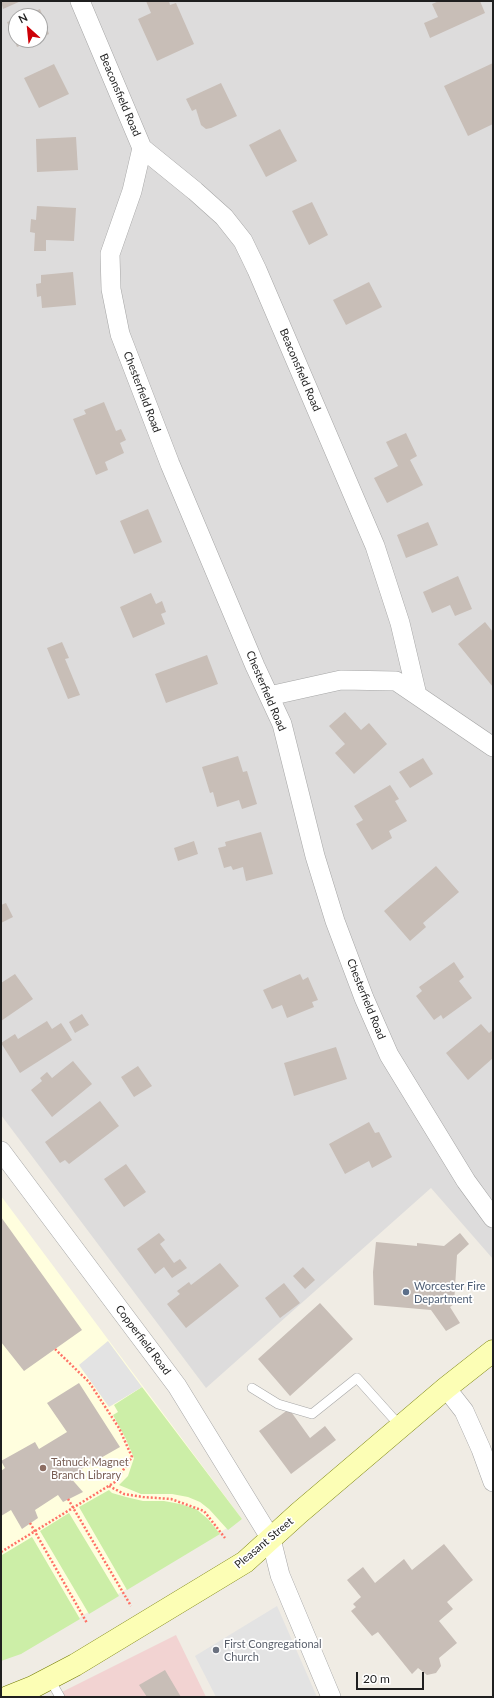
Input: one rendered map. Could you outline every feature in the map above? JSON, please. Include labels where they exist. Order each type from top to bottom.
[{"type":"main road","name":"Pleasant Street","points":[[8,1697],[75,1665],[245,1562],[299,1513],[446,1388],[493,1351]]},
{"type":"street","name":"Beaconsfield Road","points":[[80,1],[142,148],[196,191],[224,217],[243,241],[257,270],[375,546],[400,623],[417,695]]},
{"type":"street","name":"Chesterfield Road","points":[[142,148],[132,191],[110,254],[111,289],[120,334],[170,464],[282,724],[316,856],[335,921],[364,998],[389,1055],[466,1181],[493,1218]]},
{"type":"street","points":[[269,696],[341,680],[396,681],[493,747]]},
{"type":"street","name":"Copperfield Road","points":[[1,1151],[177,1386],[271,1539],[280,1575],[331,1697]]},
{"type":"street","points":[[446,1388],[464,1411],[481,1449],[493,1482]]},
{"type":"lane","points":[[252,1388],[278,1404],[312,1414],[357,1378],[401,1427]]},
{"type":"lane","points":[[49,1678],[60,1697]]},
{"type":"path","points":[[1,1552],[115,1482],[132,1457],[119,1428],[90,1382],[55,1349]]},
{"type":"path","points":[[108,1486],[124,1494],[144,1497],[171,1498],[204,1511],[225,1538]]},
{"type":"path","points":[[68,1499],[142,1624]]},
{"type":"path","points":[[30,1524],[87,1623]]},
{"type":"shaded area","points":[[1,1],[493,1],[493,1259],[431,1188],[206,1388],[1,1115]]},
{"type":"shaded area","points":[[1,1196],[242,1519],[19,1654],[1,1660]]},
{"type":"shaded area","points":[[108,1341],[142,1387],[109,1407],[79,1365]]},
{"type":"shaded area","points":[[277,1606],[317,1697],[216,1697],[195,1656]]},
{"type":"shaded area","points":[[176,1635],[206,1697],[52,1697]]},
{"type":"green space","points":[[142,1387],[242,1519],[228,1530],[209,1509],[200,1502],[188,1497],[172,1494],[141,1494],[119,1485],[128,1476],[134,1458],[113,1415],[118,1412],[114,1405]]},
{"type":"green space","points":[[109,1490],[112,1493],[143,1501],[164,1501],[196,1509],[208,1519],[220,1534],[127,1590],[79,1507]]},
{"type":"green space","points":[[69,1513],[119,1596],[89,1614],[40,1531]]},
{"type":"green space","points":[[32,1537],[80,1619],[21,1654],[1,1661],[2,1555]]},
{"type":"building","points":[[1,1],[21,1],[3,9]]},
{"type":"building","points":[[146,1],[169,1],[170,5],[176,3],[194,44],[157,61],[138,19],[151,13]]},
{"type":"building","points":[[439,1],[480,1],[485,13],[430,38],[424,23],[438,17],[432,4]]},
{"type":"building","points":[[493,63],[493,124],[468,136],[444,86]]},
{"type":"building","points":[[54,64],[69,94],[39,108],[24,78]]},
{"type":"building","points":[[221,83],[237,116],[206,129],[201,125],[196,109],[192,111],[186,99]]},
{"type":"building","points":[[280,129],[297,161],[266,177],[249,145]]},
{"type":"building","points":[[76,137],[78,170],[37,172],[36,139]]},
{"type":"building","points":[[312,202],[328,235],[309,245],[292,211]]},
{"type":"building","points":[[37,206],[76,208],[74,241],[46,240],[46,251],[34,251],[35,233],[30,232],[31,219],[36,220]]},
{"type":"building","points":[[73,272],[76,305],[42,308],[41,296],[37,297],[36,284],[41,283],[41,275]]},
{"type":"building","points":[[369,282],[382,307],[346,325],[333,300]]},
{"type":"building","points":[[104,402],[116,431],[121,429],[126,440],[120,443],[124,453],[105,462],[108,470],[96,475],[73,419],[86,414],[84,410]]},
{"type":"building","points":[[406,433],[417,456],[410,460],[423,485],[387,503],[374,478],[398,466],[386,442]]},
{"type":"building","points":[[148,509],[162,542],[134,554],[120,521]]},
{"type":"building","points":[[428,522],[438,545],[406,558],[397,535]]},
{"type":"building","points":[[458,576],[472,609],[455,616],[450,605],[432,613],[423,592]]},
{"type":"building","points":[[151,593],[156,604],[162,601],[166,612],[161,614],[165,624],[133,638],[120,607]]},
{"type":"building","points":[[485,622],[493,632],[493,687],[458,644]]},
{"type":"building","points":[[62,642],[69,658],[65,659],[80,695],[68,699],[47,648]]},
{"type":"building","points":[[207,655],[218,684],[166,703],[155,674]]},
{"type":"building","points":[[345,712],[361,730],[369,723],[387,744],[354,774],[335,753],[345,744],[329,726]]},
{"type":"building","points":[[238,756],[243,772],[247,771],[257,804],[242,809],[239,800],[217,807],[213,792],[210,793],[202,767]]},
{"type":"building","points":[[423,758],[433,774],[410,788],[399,772]]},
{"type":"building","points":[[390,785],[399,799],[395,801],[407,821],[389,831],[392,838],[372,850],[356,824],[363,820],[354,806]]},
{"type":"building","points":[[261,832],[273,874],[246,881],[243,867],[233,870],[231,866],[224,868],[218,848],[226,846],[225,842]]},
{"type":"building","points":[[194,841],[198,854],[178,861],[174,848]]},
{"type":"building","points":[[436,866],[459,892],[423,923],[426,927],[410,941],[384,911]]},
{"type":"building","points":[[6,903],[13,917],[1,923],[1,905]]},
{"type":"building","points":[[454,962],[464,977],[459,981],[472,998],[443,1019],[441,1015],[434,1020],[416,996],[422,991],[419,987]]},
{"type":"building","points":[[15,974],[33,999],[1,1021],[1,983]]},
{"type":"building","points":[[300,974],[303,980],[308,977],[318,1000],[312,1002],[314,1007],[287,1018],[282,1005],[272,1009],[263,990]]},
{"type":"building","points":[[82,1014],[89,1025],[75,1033],[69,1022]]},
{"type":"building","points":[[47,1021],[52,1029],[61,1023],[72,1040],[20,1073],[1,1043],[15,1034],[18,1039]]},
{"type":"building","points":[[481,1024],[489,1033],[493,1030],[493,1058],[468,1080],[446,1053]]},
{"type":"building","points":[[336,1047],[347,1079],[294,1096],[284,1063]]},
{"type":"building","points":[[73,1061],[92,1084],[52,1117],[31,1090],[42,1081],[40,1078],[47,1072],[52,1078]]},
{"type":"building","points":[[138,1066],[152,1086],[134,1097],[121,1077]]},
{"type":"building","points":[[100,1101],[119,1126],[69,1164],[65,1160],[60,1163],[45,1142]]},
{"type":"building","points":[[369,1122],[375,1133],[379,1132],[392,1157],[372,1168],[369,1161],[345,1174],[329,1144]]},
{"type":"building","points":[[126,1164],[146,1192],[124,1207],[104,1179]]},
{"type":"building","points":[[1,1217],[82,1330],[24,1371],[1,1342]]},
{"type":"building","points":[[159,1233],[165,1240],[160,1244],[174,1263],[180,1259],[187,1268],[172,1278],[164,1267],[155,1274],[137,1249]]},
{"type":"building","points":[[460,1233],[469,1244],[457,1255],[454,1304],[450,1307],[460,1323],[446,1331],[431,1310],[374,1305],[373,1272],[376,1242],[417,1246],[417,1243],[444,1246]]},
{"type":"building","points":[[220,1263],[239,1286],[186,1328],[167,1304],[180,1294],[177,1291],[189,1282],[191,1285]]},
{"type":"building","points":[[303,1267],[315,1280],[305,1289],[293,1276]]},
{"type":"building","points":[[284,1283],[300,1303],[280,1318],[265,1298]]},
{"type":"building","points":[[320,1303],[353,1339],[290,1396],[258,1359]]},
{"type":"building","points":[[79,1383],[120,1447],[69,1476],[83,1492],[63,1502],[58,1495],[35,1510],[38,1518],[22,1529],[11,1510],[1,1516],[1,1471],[5,1468],[1,1461],[35,1442],[39,1449],[67,1432],[47,1403]]},
{"type":"building","points":[[289,1409],[310,1438],[325,1426],[336,1440],[291,1474],[259,1431]]},
{"type":"building","points":[[444,1544],[473,1580],[447,1602],[453,1609],[439,1621],[457,1643],[439,1658],[441,1666],[436,1673],[427,1675],[418,1668],[412,1674],[378,1632],[372,1636],[351,1611],[356,1607],[353,1604],[361,1597],[347,1580],[363,1567],[375,1583],[404,1559],[412,1570]]},
{"type":"building","points":[[165,1670],[181,1697],[147,1697],[139,1685]]},
{"type":"place","name":"Worcester Fire Department","points":[[406,1292]]},
{"type":"place","name":"Tatnuck Magnet Branch Library","points":[[43,1468]]},
{"type":"place","name":"First Congregational Church","points":[[216,1650]]}]
